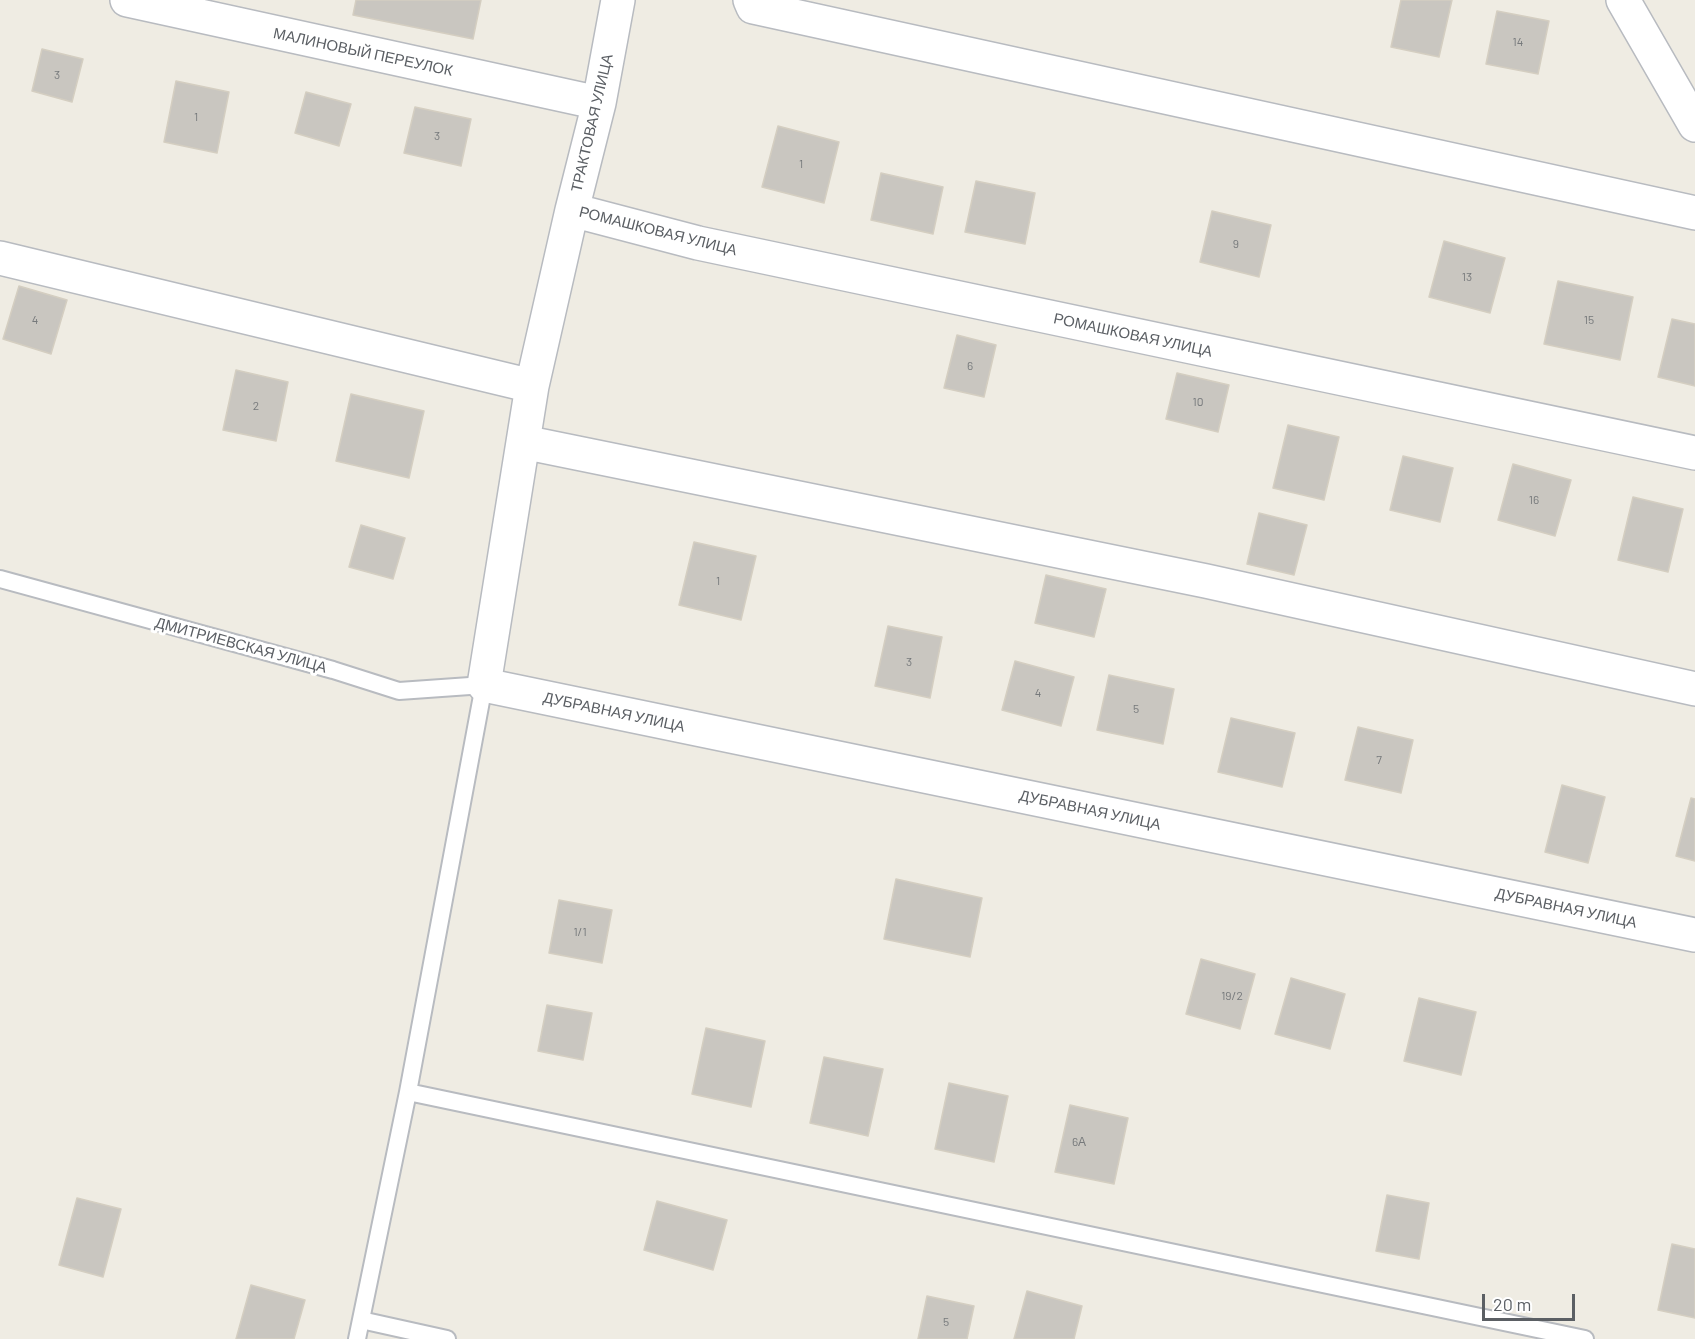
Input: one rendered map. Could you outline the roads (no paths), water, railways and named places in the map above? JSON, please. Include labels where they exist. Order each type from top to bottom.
[{"type":"street","name":"МАЛИНОВЫЙ ПЕРЕУЛОК","points":[[128,0],[599,103]]},
{"type":"street","name":"ТРАКТОВАЯ УЛИЦА","points":[[484,685],[532,386],[599,103],[618,0]]},
{"type":"street","points":[[750,0],[753,7],[1695,213]]},
{"type":"street","points":[[1623,0],[1695,125]]},
{"type":"street","name":"РОМАШКОВАЯ УЛИЦА","points":[[572,210],[698,243],[1695,453]]},
{"type":"street","points":[[0,258],[532,386]]},
{"type":"street","points":[[523,442],[1206,581],[1695,689]]},
{"type":"street","name":"ДУБРАВНАЯ УЛИЦА","points":[[484,685],[1695,935]]},
{"type":"lane","name":"ДМИТРИЕВСКАЯ УЛИЦА","points":[[0,579],[333,670],[399,691],[484,685]]},
{"type":"lane","points":[[357,1339],[408,1092],[484,685]]},
{"type":"lane","points":[[408,1092],[1585,1339]]},
{"type":"lane","points":[[361,1320],[447,1339]]}]
